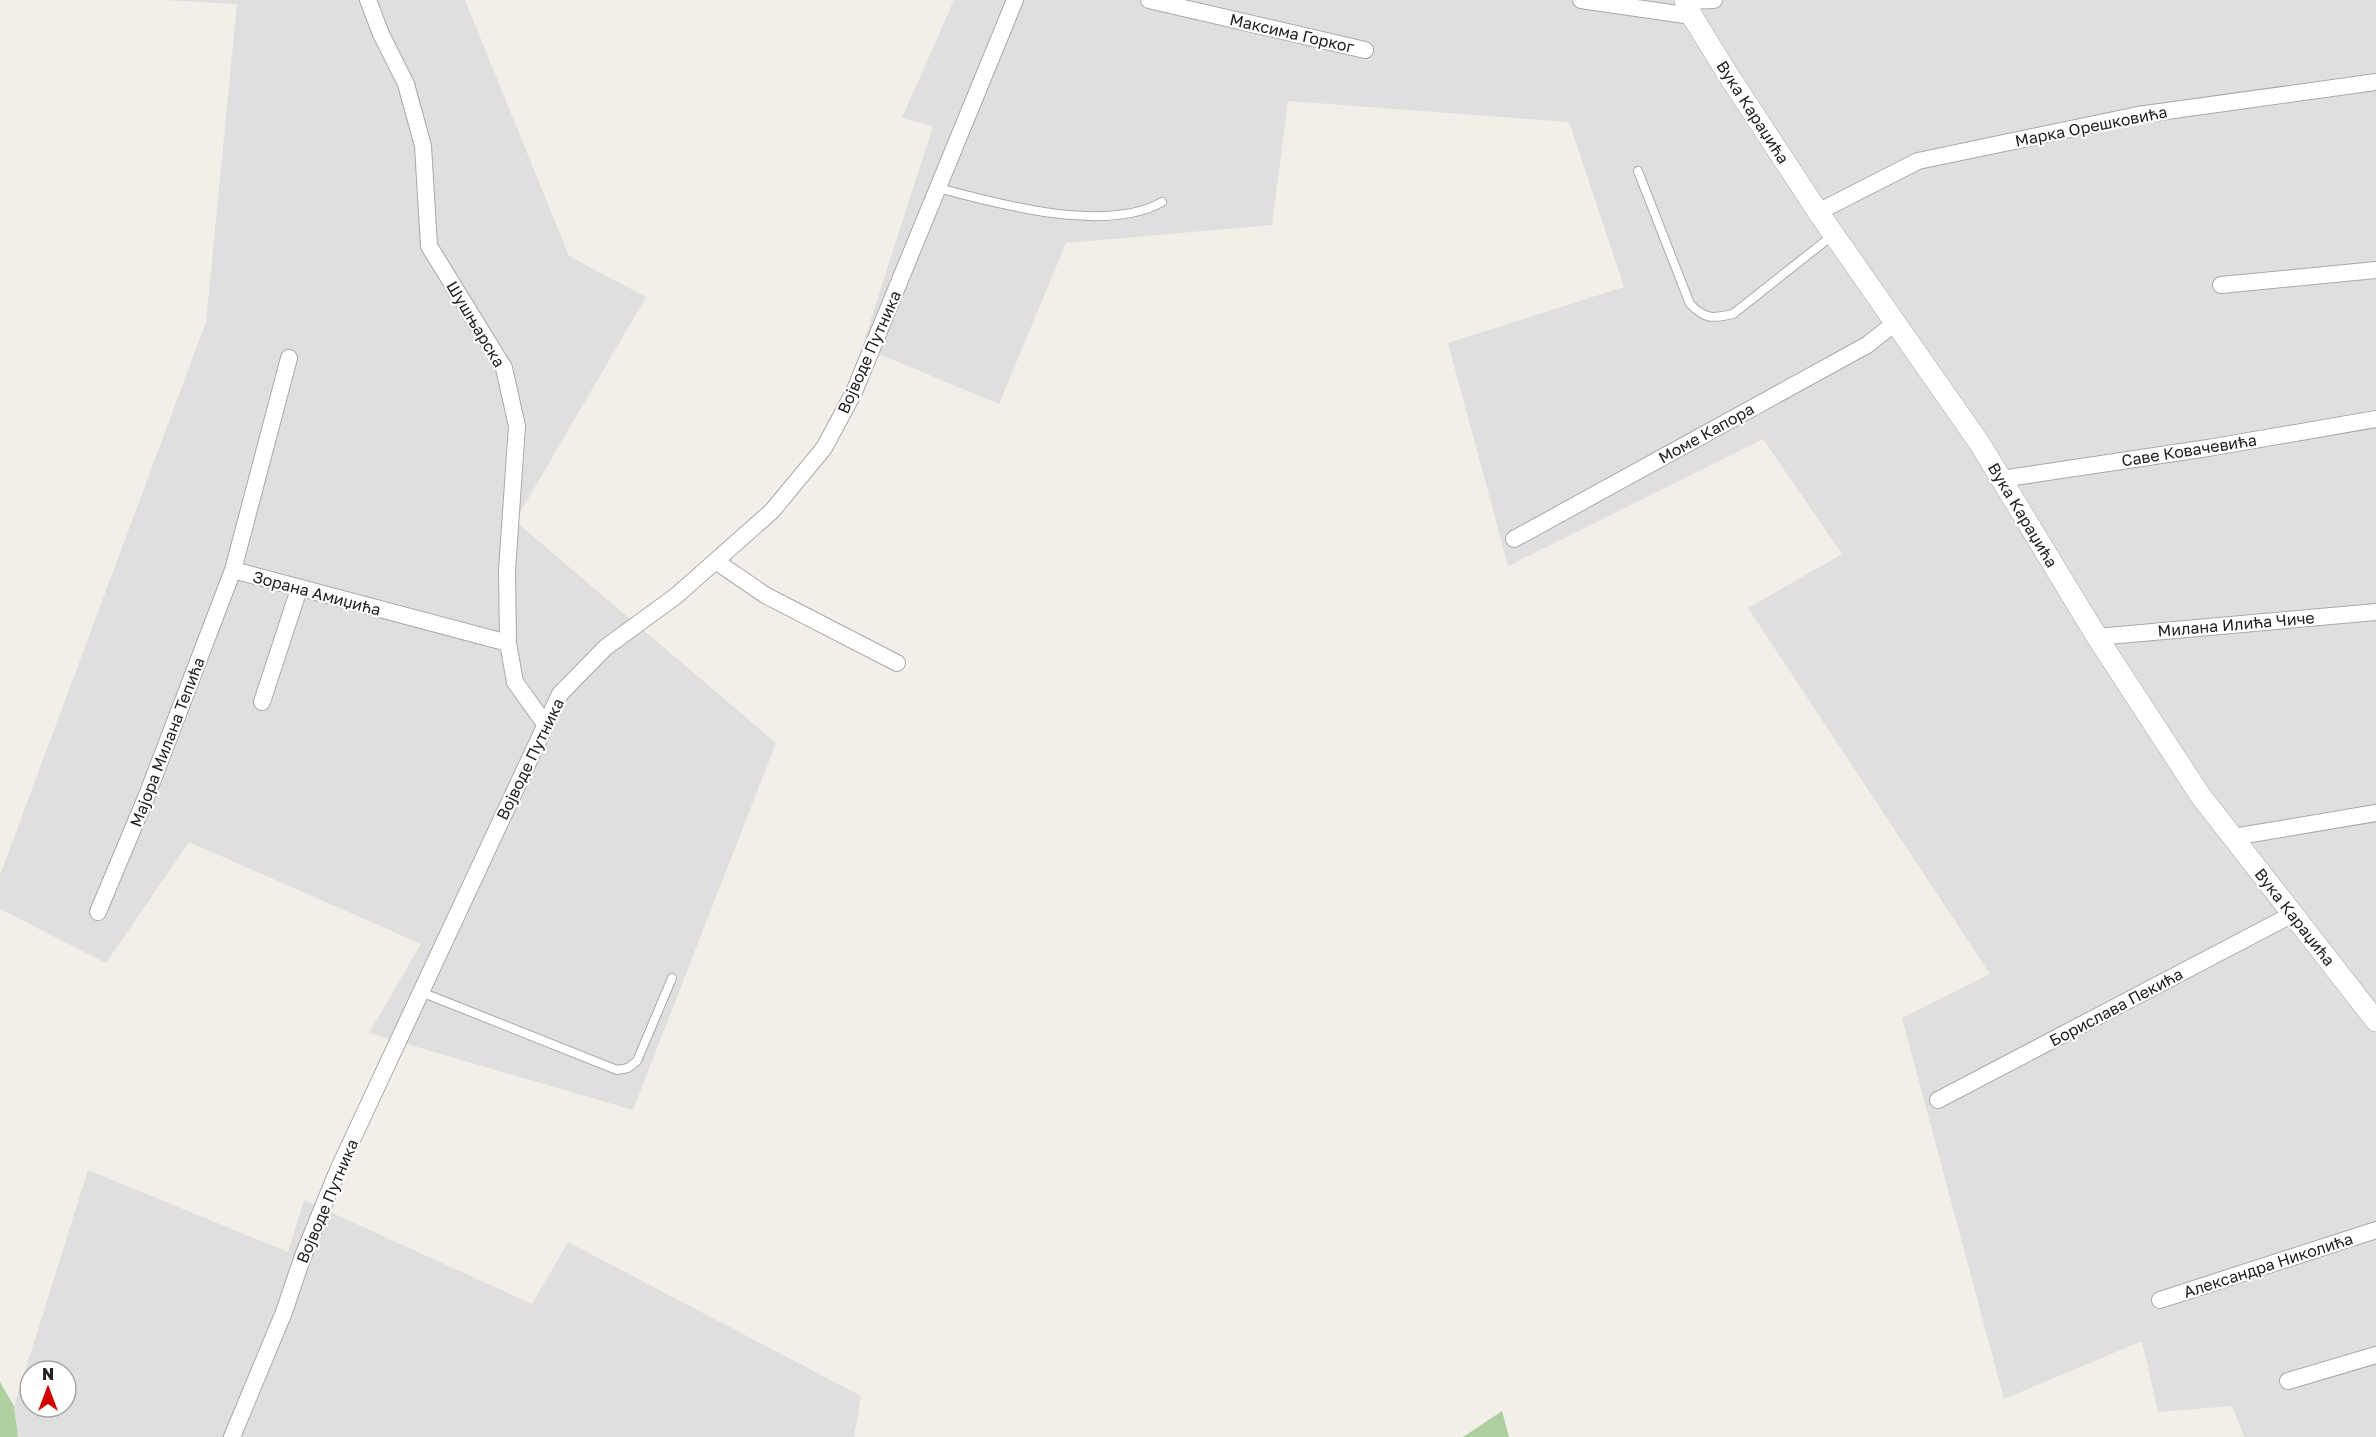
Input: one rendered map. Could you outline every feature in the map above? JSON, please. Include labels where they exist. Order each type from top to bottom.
[{"type":"street","name":"Шушњарска","points":[[368,0],[381,34],[406,84],[423,146],[429,246],[504,368],[517,426],[507,570],[508,643],[515,682],[545,724]]},
{"type":"street","name":"Војводе Путника","points":[[232,1437],[285,1312],[303,1256],[338,1170],[560,694],[606,647],[676,597],[772,511],[824,448],[855,392],[1015,0]]},
{"type":"street","name":"Максима Горког","points":[[1149,0],[1365,50]]},
{"type":"street","points":[[1581,0],[1687,6],[1714,0]]},
{"type":"street","name":"Вука Караџића","points":[[1687,6],[1818,212],[2001,479],[2097,637],[2200,795],[2376,1021]]},
{"type":"street","name":"Марка Орешковића","points":[[1818,212],[1918,161],[2138,115],[2376,82]]},
{"type":"street","points":[[2221,285],[2376,270]]},
{"type":"street","name":"Моме Капора","points":[[1514,538],[1867,345],[1895,322]]},
{"type":"street","name":"Зорана Амиџића","points":[[289,358],[233,570],[508,643]]},
{"type":"street","name":"Саве Ковачевића","points":[[2001,479],[2208,448],[2376,419]]},
{"type":"street","points":[[717,562],[765,595],[897,663]]},
{"type":"street","name":"Мајора Милана Тепића","points":[[98,912],[147,795],[233,570]]},
{"type":"street","points":[[262,702],[299,589]]},
{"type":"street","name":"Милана Илића Чиче","points":[[2097,637],[2376,612]]},
{"type":"street","points":[[2233,837],[2376,813]]},
{"type":"street","name":"Борислава Пекића","points":[[1938,1100],[2293,914]]},
{"type":"street","name":"Александра Николића","points":[[2160,1300],[2376,1230]]},
{"type":"street","points":[[2288,1381],[2376,1355]]},
{"type":"lane","points":[[1638,171],[1690,304],[1702,316],[1719,318],[1733,314],[1834,234]]},
{"type":"lane","points":[[938,188],[1016,206],[1106,217],[1140,213],[1162,202]]},
{"type":"lane","points":[[421,992],[617,1070],[628,1068],[637,1061],[672,978]]},
{"type":"shaded area","points":[[162,0],[465,0],[569,256],[646,297],[515,521],[776,743],[633,1110],[369,1033],[421,944],[189,842],[106,963],[0,909],[0,875],[206,322],[237,4]]},
{"type":"shaded area","points":[[954,0],[2376,0],[2376,1437],[2244,1437],[2232,1406],[2158,1412],[2142,1341],[2004,1399],[1902,1018],[1990,974],[1748,608],[1842,554],[1763,439],[1508,566],[1448,343],[1624,287],[1569,122],[1288,101],[1272,225],[1066,243],[999,404],[862,347],[933,126],[902,118]]},
{"type":"shaded area","points":[[88,1170],[288,1252],[304,1200],[532,1304],[568,1242],[861,1396],[854,1437],[18,1437],[14,1406],[18,1393],[18,1419],[78,1419],[78,1359],[29,1359]]},
{"type":"green space","points":[[0,1382],[14,1406],[18,1437],[0,1437]]},
{"type":"green space","points":[[1502,1411],[1509,1437],[1463,1437]]}]
